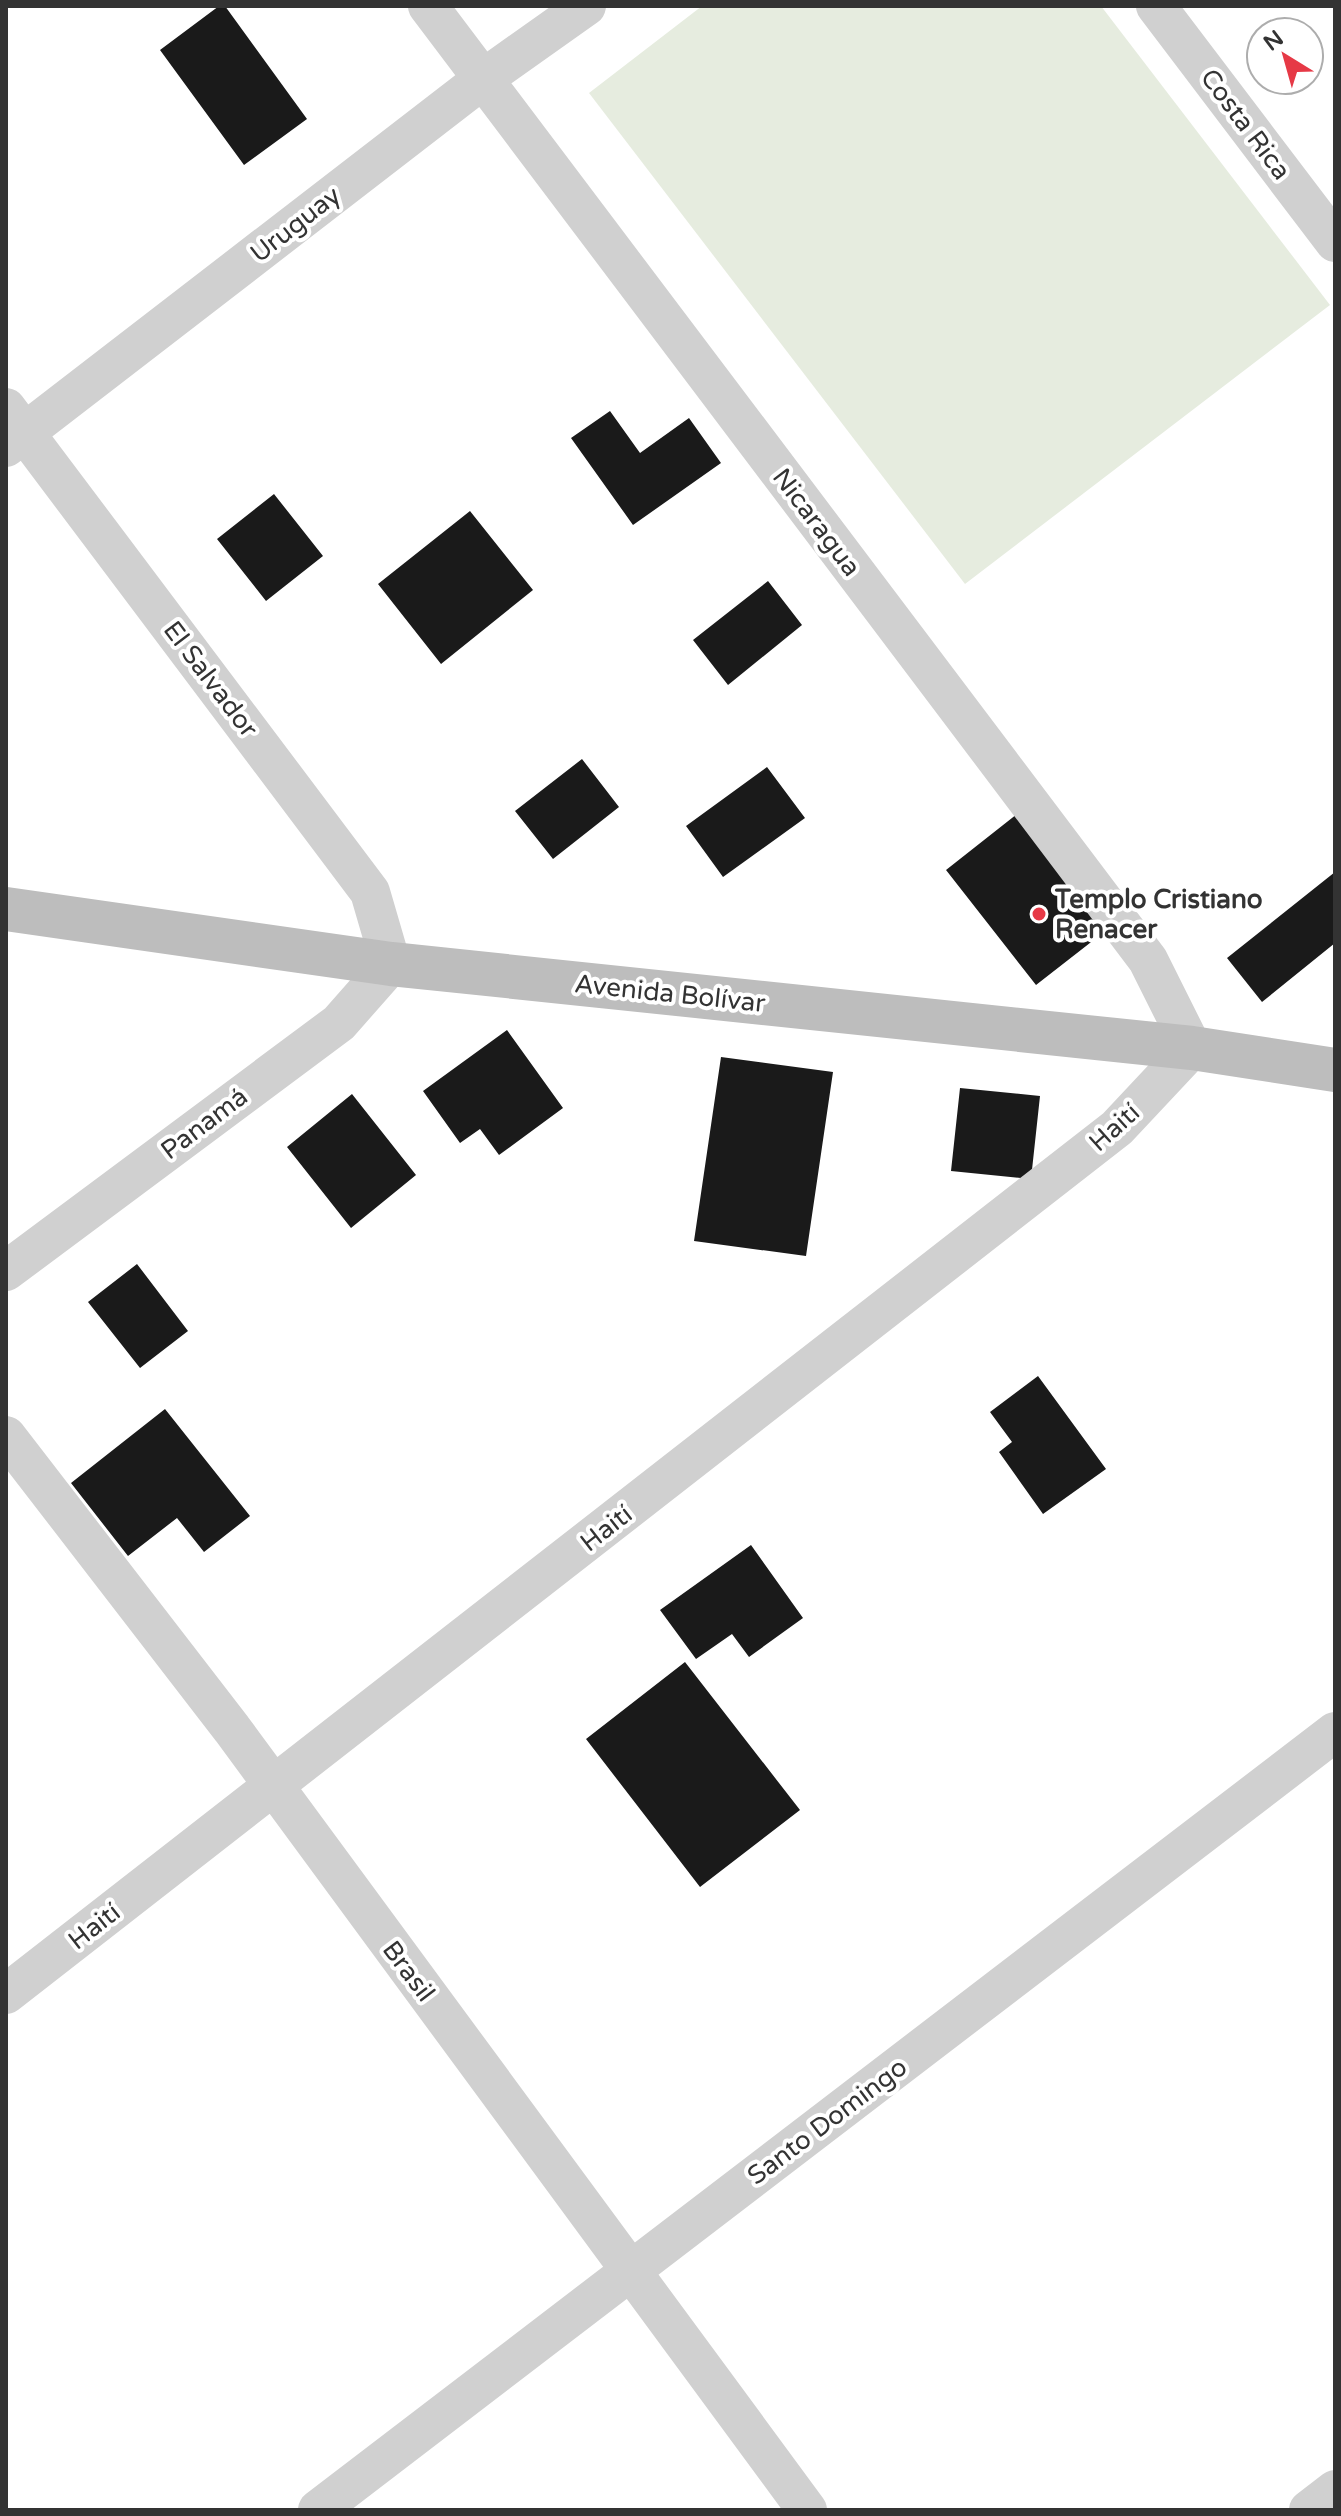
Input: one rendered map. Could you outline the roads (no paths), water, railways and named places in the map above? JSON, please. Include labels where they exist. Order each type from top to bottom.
[{"type":"main road","name":"Avenida Bolívar","points":[[6,909],[391,964],[1192,1048],[1335,1070]]},
{"type":"street","name":"Nicaragua","points":[[428,6],[1148,960],[1192,1048]]},
{"type":"street","name":"Uruguay","points":[[12,429],[586,6]]},
{"type":"street","name":"Costa Rica","points":[[1156,6],[1335,242]]},
{"type":"street","name":"El Salvador","points":[[12,429],[370,892],[391,964]]},
{"type":"street","name":"Panamá","points":[[6,1271],[339,1023],[391,964]]},
{"type":"street","name":"Haití","points":[[6,1994],[1117,1128],[1192,1048]]},
{"type":"street","name":"Brasil","points":[[6,1436],[274,1788],[807,2510]]},
{"type":"street","name":"Santo Domingo","points":[[318,2510],[1335,1732]]},
{"type":"street","points":[[1309,2510],[1335,2490]]},
{"type":"place","name":"Templo Cristiano Renacer","points":[[1039,914]]}]
